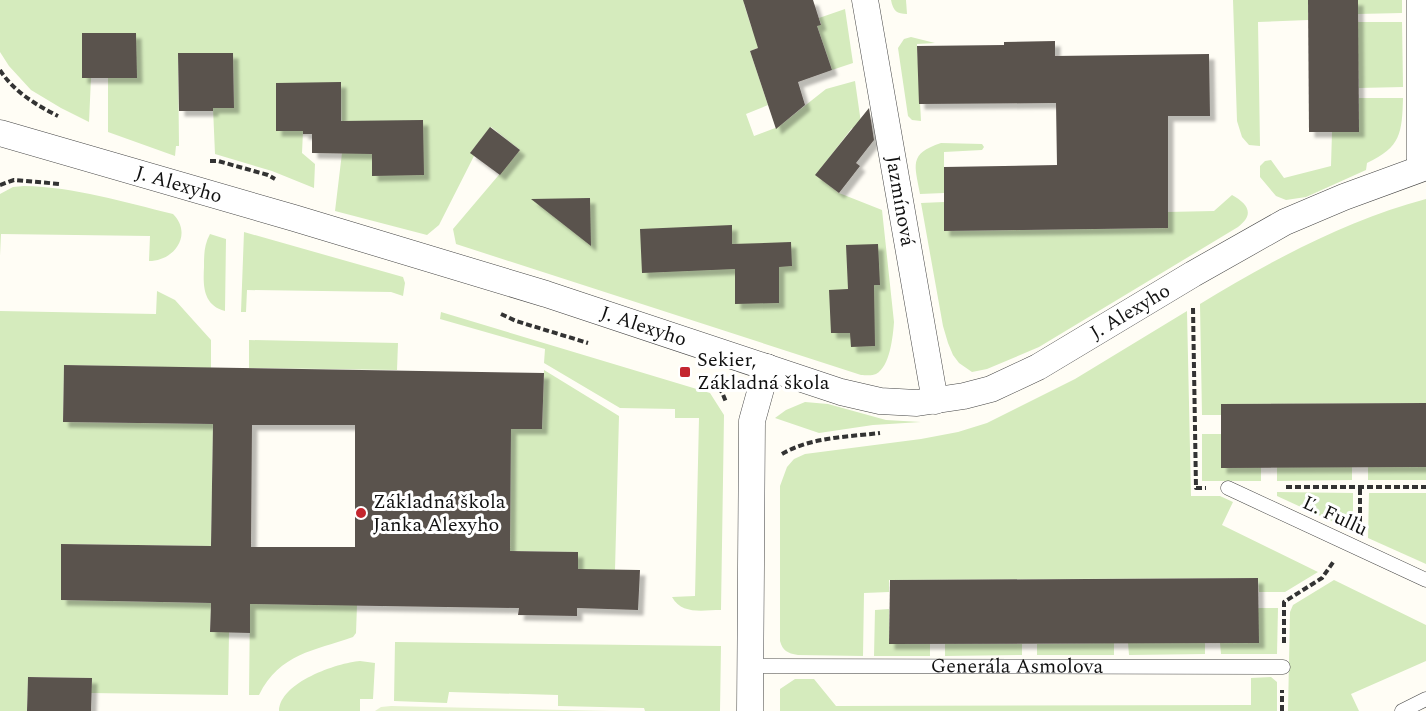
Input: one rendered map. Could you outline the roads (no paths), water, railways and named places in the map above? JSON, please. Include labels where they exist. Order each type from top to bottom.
[{"type":"street","name":"Jazmínová","points":[[865,0],[935,401]]},
{"type":"street","points":[[1420,0],[1423,167]]},
{"type":"street","name":"J. Alexyho","points":[[0,133],[546,294],[841,392],[880,401],[917,403],[991,389],[1023,375],[1285,222],[1423,167]]},
{"type":"street","points":[[750,711],[752,421],[767,367]]},
{"type":"lane","name":"Ľ. Fullu","points":[[1228,488],[1426,580]]},
{"type":"lane","name":"Generála Asmolova","points":[[751,666],[1283,667]]},
{"type":"lane","points":[[1402,711],[1426,699]]},
{"type":"place","name":"Sekier, Základná škola","points":[[685,372]]},
{"type":"place","name":"Základná škola Janka Alexyho","points":[[361,513]]}]
